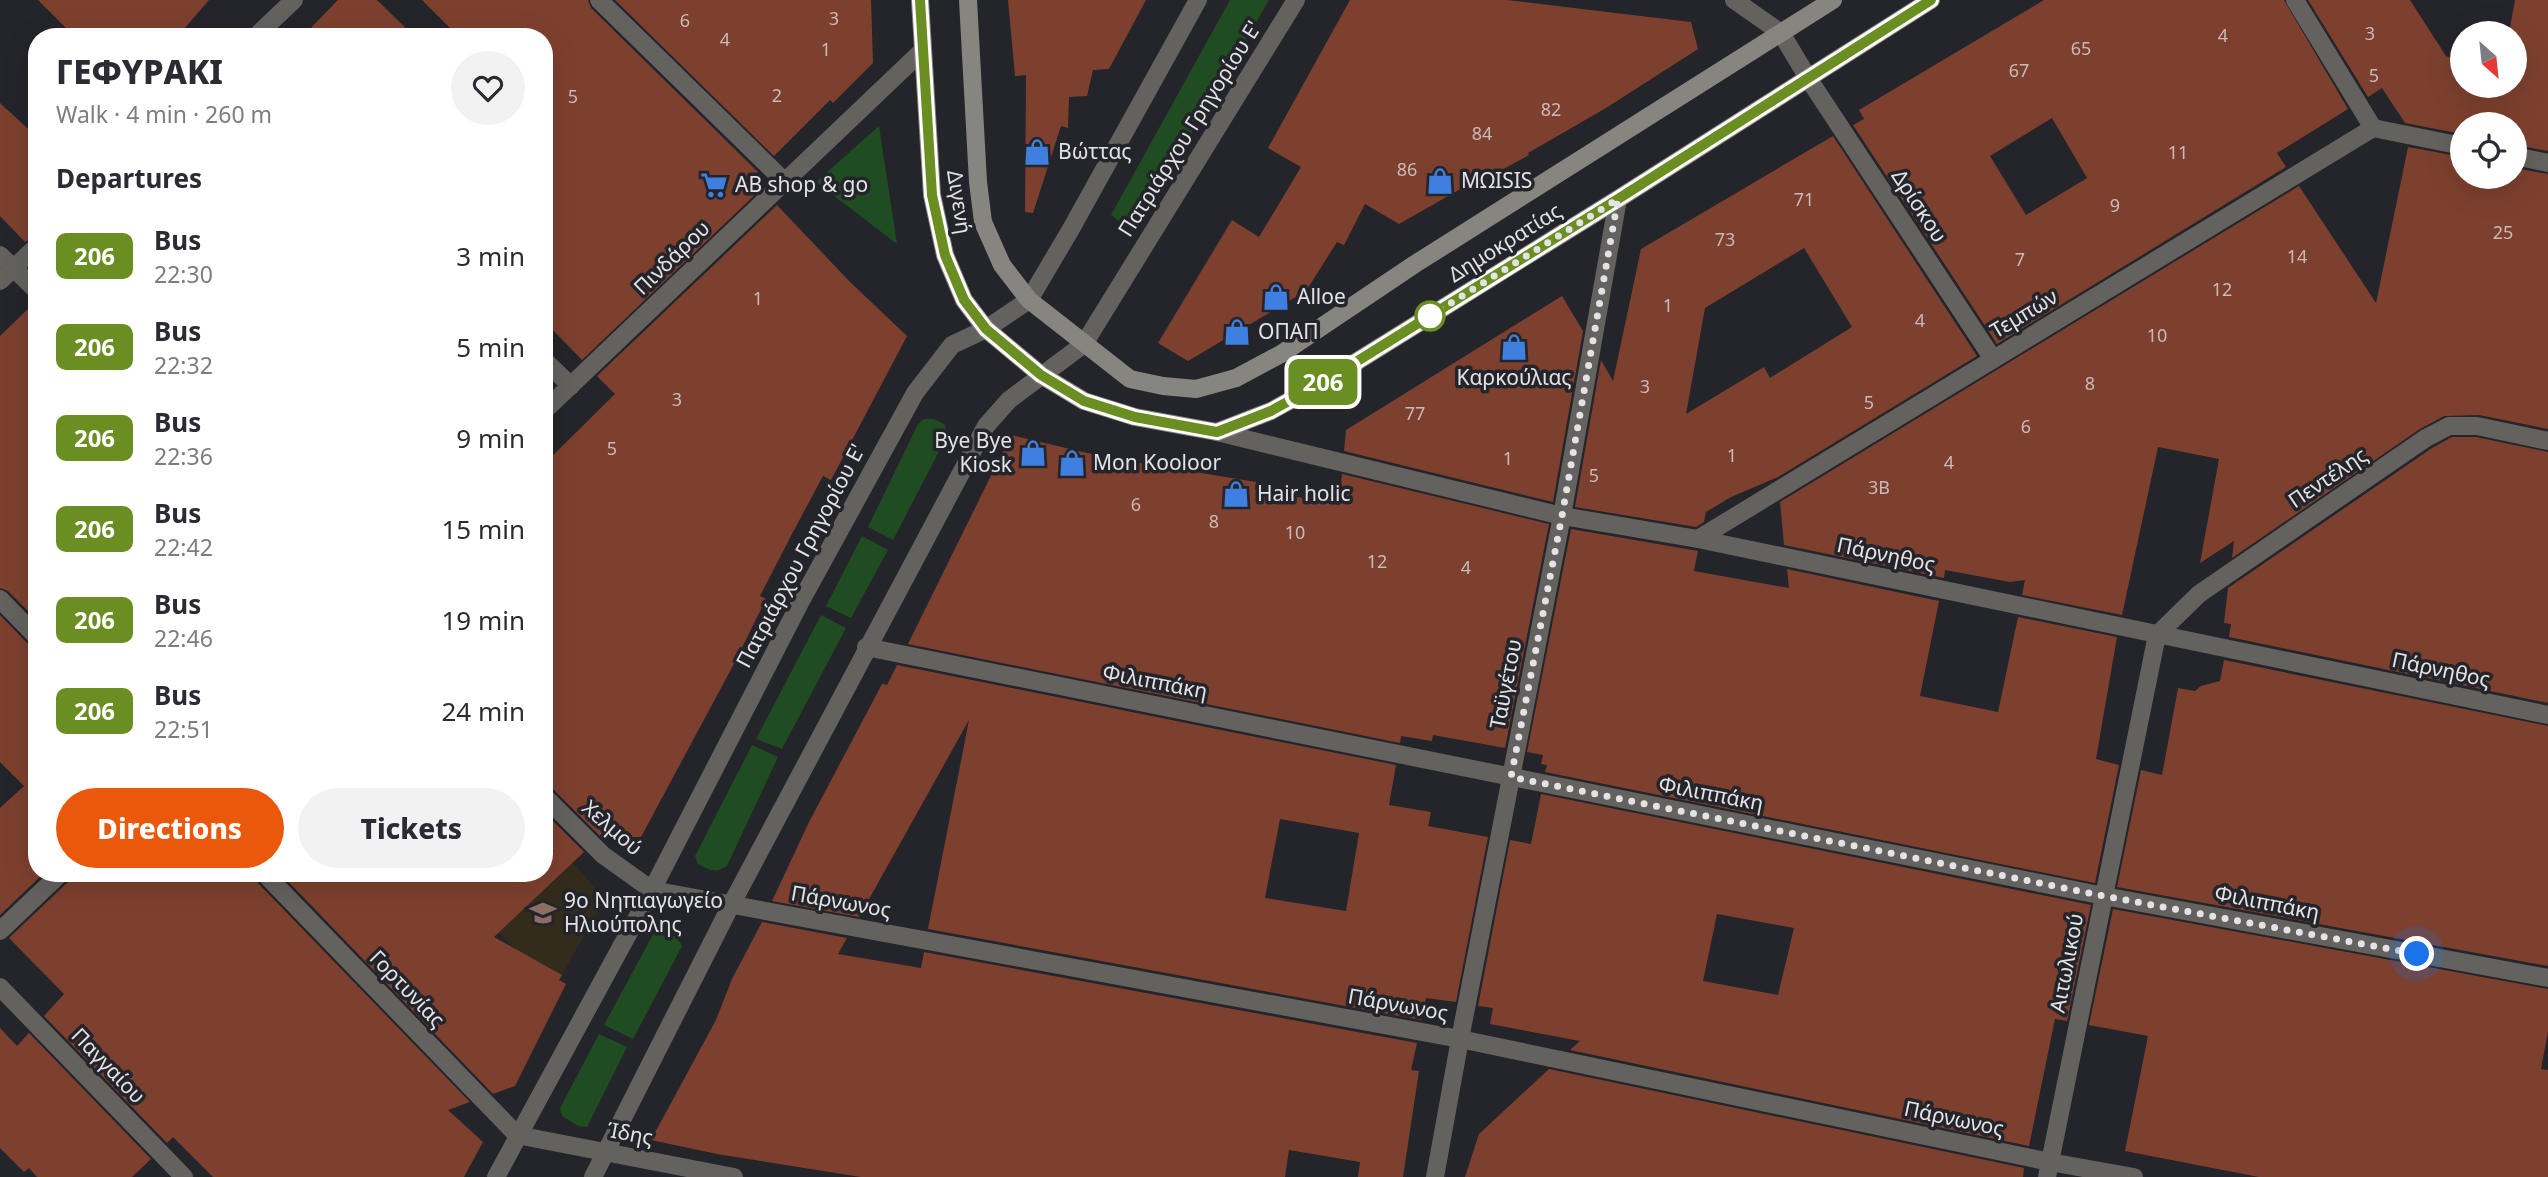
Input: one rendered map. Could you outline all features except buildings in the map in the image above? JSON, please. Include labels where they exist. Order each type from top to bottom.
[{"type":"street","points":[[264,28],[293,0]]},
{"type":"street","points":[[599,0],[785,182]]},
{"type":"street","name":"Διγενή","points":[[920,0],[932,195],[945,255],[964,300],[986,329],[1041,375]]},
{"type":"street","name":"Διγενή","points":[[968,0],[974,124],[983,222],[1002,265],[1029,300],[1084,344]]},
{"type":"street","name":"Πατριάρχου Γρηγορίου Ε'","points":[[496,1177],[652,890],[801,601],[915,393],[953,345],[986,329],[1029,300],[1198,0]]},
{"type":"street","name":"Πατριάρχου Γρηγορίου Ε'","points":[[593,1177],[866,647],[986,426],[1009,400],[1084,344],[1296,0]]},
{"type":"street","points":[[1734,0],[1781,33]]},
{"type":"street","name":"Δημοκρατίας","points":[[1084,344],[1130,379],[1196,389],[1236,378],[1282,354],[1415,264],[1833,0]]},
{"type":"street","name":"Δημοκρατίας","points":[[1217,432],[1271,411],[1327,380],[1931,0]]},
{"type":"street","points":[[2295,0],[2373,128],[2450,144]]},
{"type":"street","name":"Δρίσκου","points":[[1781,33],[1993,359]]},
{"type":"street","name":"Πινδάρου","points":[[553,403],[922,51]]},
{"type":"street","name":"Τεμπών","points":[[1698,539],[2373,128]]},
{"type":"street","points":[[2527,159],[2548,163]]},
{"type":"street","name":"Ταϋγέτου","points":[[1435,1177],[1562,516],[1618,199]]},
{"type":"street","points":[[0,281],[28,254]]},
{"type":"street","points":[[0,255],[28,283]]},
{"type":"street","points":[[553,369],[571,386]]},
{"type":"street","points":[[1041,375],[1084,401],[1135,417],[1217,432]]},
{"type":"street","name":"Πεντέλης","points":[[2157,635],[2199,594],[2426,438],[2449,426],[2477,426],[2548,441]]},
{"type":"street","name":"Πάρνηθος","points":[[1217,432],[1562,516],[1698,539],[2548,715]]},
{"type":"street","points":[[0,599],[28,628]]},
{"type":"street","name":"Αιτωλικού","points":[[2048,1169],[2157,635]]},
{"type":"street","name":"Φιλιππάκη","points":[[866,647],[2104,896],[2548,978]]},
{"type":"street","name":"Χελμού","points":[[553,805],[603,855],[652,890]]},
{"type":"street","points":[[0,931],[52,882]]},
{"type":"street","name":"Γορτυνίας","points":[[273,882],[517,1135]]},
{"type":"street","name":"Πάρνωνος","points":[[652,890],[1460,1039],[2048,1169],[2134,1177]]},
{"type":"street","name":"Παγγαίου","points":[[0,987],[184,1177]]},
{"type":"street","name":"Ίδης","points":[[517,1135],[734,1177]]},
{"type":"shaded area","name":"9ο Νηπιαγωγείο Ηλιούπολης","points":[[572,862],[605,899],[562,975],[517,950],[498,933],[537,882],[553,882],[553,869]]},
{"type":"green space","points":[[1230,0],[1269,0],[1134,232],[1111,215]]},
{"type":"green space","points":[[879,126],[897,244],[816,182]]},
{"type":"green space","points":[[924,419],[934,419],[944,424],[948,434],[893,540],[868,527],[918,424]]},
{"type":"green space","points":[[862,536],[888,550],[851,618],[826,606]]},
{"type":"green space","points":[[821,615],[846,628],[782,749],[756,739]]},
{"type":"green space","points":[[752,745],[778,757],[727,866],[719,870],[709,869],[698,864],[695,856]]},
{"type":"green space","points":[[656,929],[671,934],[682,946],[633,1039],[604,1025]]},
{"type":"green space","points":[[599,1034],[627,1047],[587,1127],[578,1126],[562,1116],[560,1108]]},
{"type":"bus line","name":"206","points":[[920,0],[932,195],[945,255],[964,300],[986,329],[1041,375],[1084,401],[1135,417],[1217,432],[1271,411],[1327,380],[1931,0]]},
{"type":"place","name":"Βώττας","points":[[1037,152]]},
{"type":"place","name":"ΜΩISIS","points":[[1440,181]]},
{"type":"place","name":"ΑΒ shop & go","points":[[714,185]]},
{"type":"place","name":"Alloe","points":[[1276,297]]},
{"type":"place","name":"ΟΠΑΠ","points":[[1237,332]]},
{"type":"place","name":"Καρκούλιας","points":[[1514,347]]},
{"type":"place","name":"Bye Bye Kiosk","points":[[1033,453]]},
{"type":"place","name":"Mon Kooloor","points":[[1072,463]]},
{"type":"place","name":"Hair holic","points":[[1236,494]]},
{"type":"place","name":"9ο Νηπιαγωγείο Ηλιούπολης","points":[[543,913]]},
{"type":"route","points":[[1430,316],[1618,199],[1562,516],[1511,777],[2104,896],[2417,954]]}]
